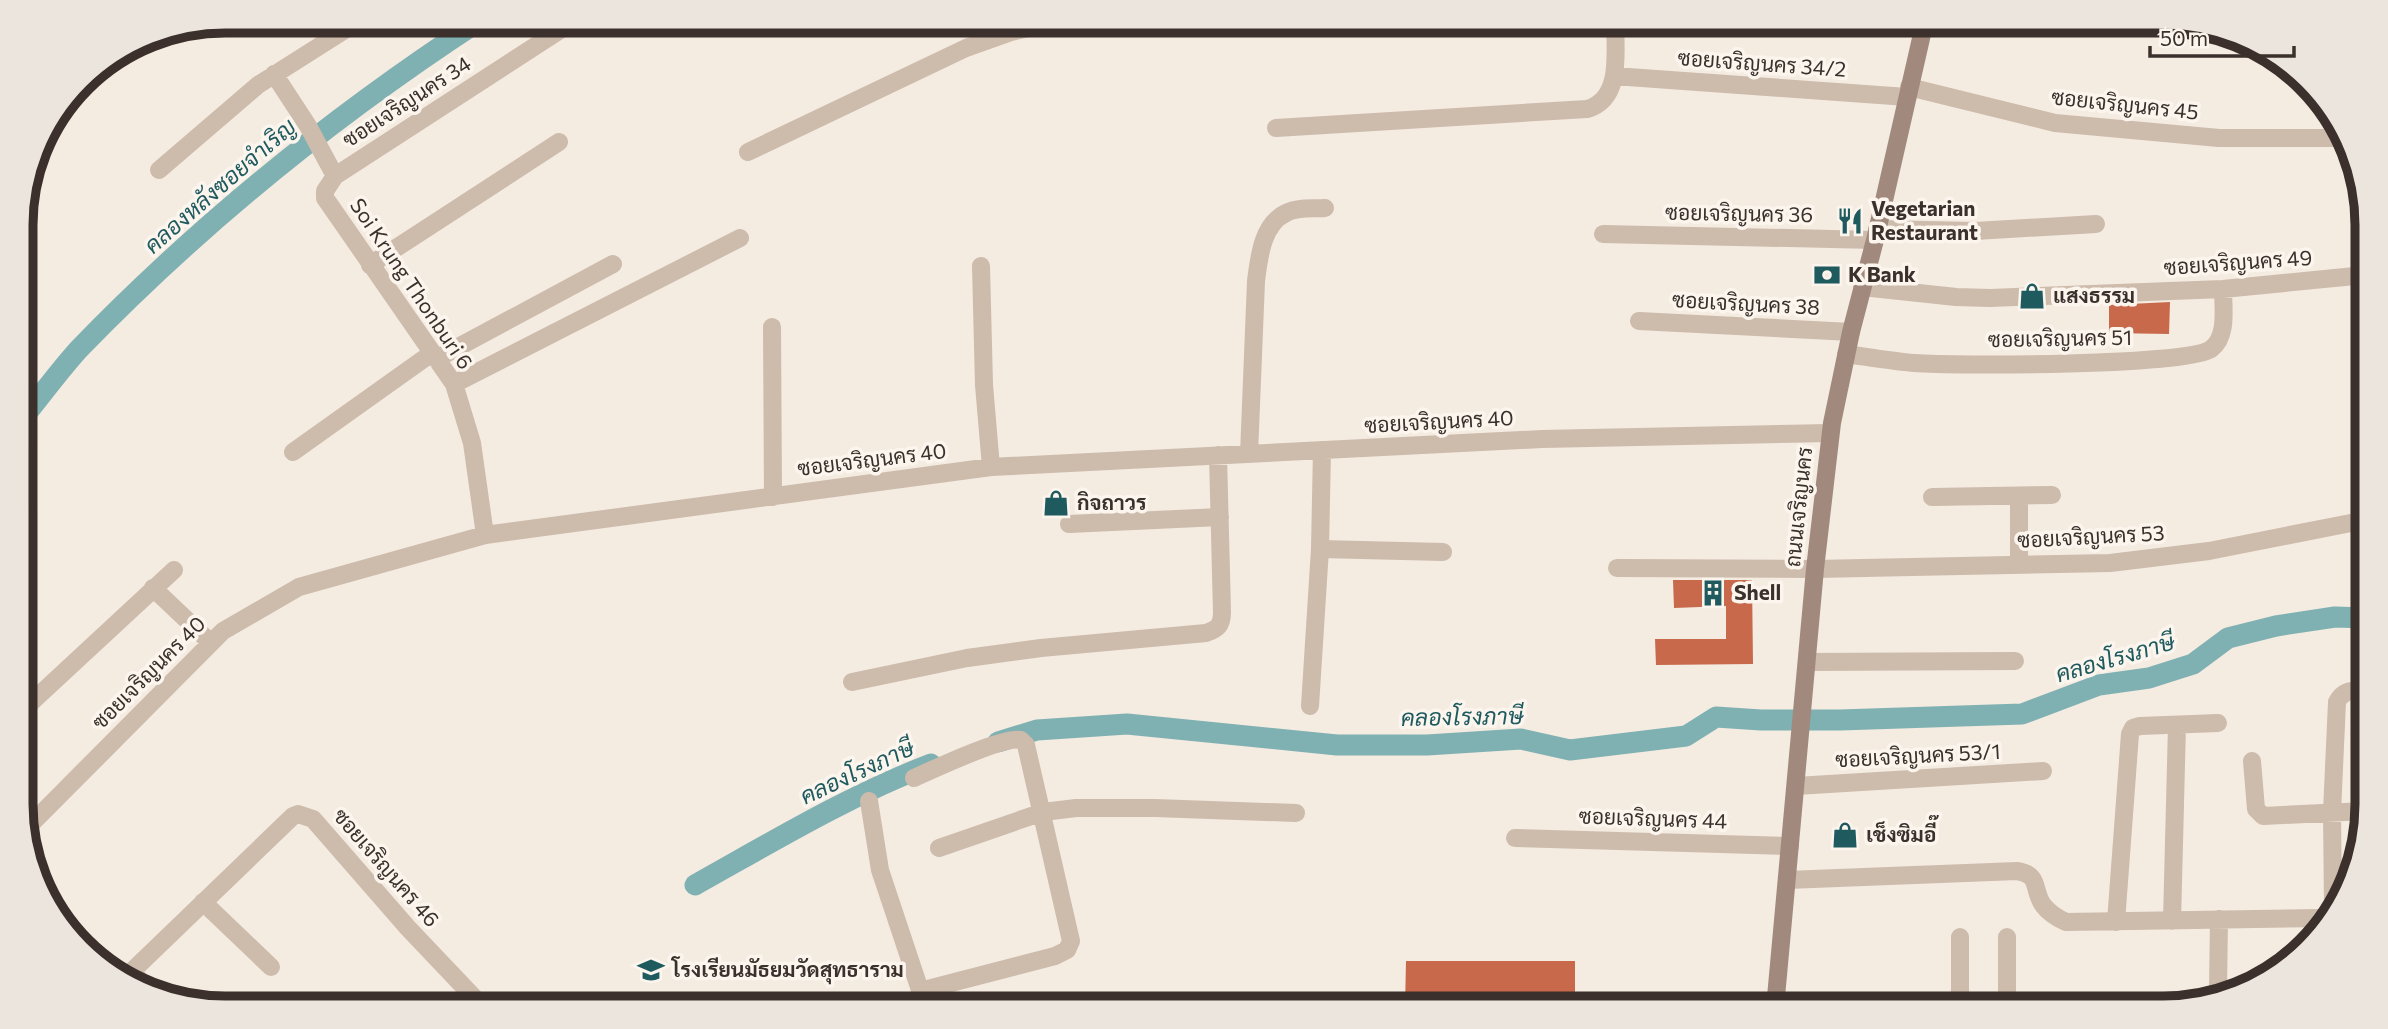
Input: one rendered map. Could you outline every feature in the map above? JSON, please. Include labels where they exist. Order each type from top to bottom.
[{"type":"main road","name":"ถนนเจริญนคร","points":[[1776,995],[1830,433],[1851,332],[1922,33]]},
{"type":"street","points":[[159,170],[258,85],[340,33]]},
{"type":"street","name":"ซอยเจริญนคร 34","points":[[335,176],[555,33]]},
{"type":"street","points":[[748,152],[966,47],[1009,33]]},
{"type":"street","points":[[1276,128],[1587,109],[1604,101],[1610,93],[1614,76],[1615,33]]},
{"type":"street","name":"Soi Krung Thonburi 6","points":[[274,74],[308,126],[335,176],[325,191],[325,198],[454,384],[472,443],[485,535]]},
{"type":"street","name":"ซอยเจริญนคร 34/2","points":[[1614,76],[1908,92]]},
{"type":"street","name":"ซอยเจริญนคร 45","points":[[1908,92],[2055,123],[2219,138],[2333,138]]},
{"type":"street","points":[[370,265],[559,142]]},
{"type":"street","points":[[1249,454],[1259,253],[1277,219],[1287,212],[1325,208]]},
{"type":"street","name":"ซอยเจริญนคร 36","points":[[1603,234],[1876,234],[2096,224]]},
{"type":"street","points":[[454,384],[740,239]]},
{"type":"street","points":[[293,452],[434,356],[612,264]]},
{"type":"street","points":[[981,266],[984,385],[991,467]]},
{"type":"street","name":"ซอยเจริญนคร 49","points":[[1862,287],[1990,298],[2223,289],[2355,276]]},
{"type":"street","name":"ซอยเจริญนคร 51","points":[[1846,354],[1944,364],[2143,360],[2198,355],[2209,351],[2218,342],[2222,332],[2223,289]]},
{"type":"street","name":"ซอยเจริญนคร 38","points":[[1639,321],[1851,332]]},
{"type":"street","points":[[772,327],[773,498]]},
{"type":"street","name":"ซอยเจริญนคร 40","points":[[34,820],[223,631],[299,587],[485,535],[991,467],[1542,439],[1830,433]]},
{"type":"street","points":[[1310,706],[1320,549],[1322,450]]},
{"type":"street","points":[[852,682],[967,658],[1041,648],[1206,633],[1216,629],[1222,622],[1218,455]]},
{"type":"street","points":[[1932,498],[2052,495]]},
{"type":"street","points":[[2019,565],[2020,497]]},
{"type":"street","points":[[1069,524],[1220,517]]},
{"type":"street","name":"ซอยเจริญนคร 53","points":[[1617,568],[1815,569],[2110,563],[2209,551],[2355,522]]},
{"type":"street","points":[[1320,549],[1443,552]]},
{"type":"street","points":[[33,700],[174,570]]},
{"type":"street","points":[[153,588],[211,642]]},
{"type":"street","points":[[1807,662],[2015,661]]},
{"type":"street","points":[[2333,892],[2332,812],[2337,702],[2341,694],[2355,691]]},
{"type":"street","points":[[2116,922],[2130,734],[2140,726],[2218,723]]},
{"type":"street","points":[[2172,921],[2177,725]]},
{"type":"street","points":[[914,778],[1017,739],[1026,745],[1071,942],[1067,950],[1055,956],[936,996]]},
{"type":"street","points":[[2252,761],[2256,809],[2263,816],[2354,811]]},
{"type":"street","name":"ซอยเจริญนคร 53/1","points":[[1796,786],[2043,771]]},
{"type":"street","points":[[869,801],[880,870],[922,996]]},
{"type":"street","points":[[939,848],[1043,812],[1076,808],[1296,813]]},
{"type":"street","name":"ซอยเจริญนคร 46","points":[[132,971],[298,814],[308,816],[324,830],[471,996]]},
{"type":"street","name":"ซอยเจริญนคร 44","points":[[1515,838],[1790,846]]},
{"type":"street","points":[[1787,880],[2017,871],[2027,873],[2033,878],[2041,902],[2048,911],[2066,922],[2316,919]]},
{"type":"street","points":[[203,902],[271,967]]},
{"type":"street","points":[[2218,987],[2219,919]]},
{"type":"street","points":[[1960,937],[1960,995]]},
{"type":"street","points":[[2007,937],[2007,995]]},
{"type":"building","points":[[2170,302],[2169,334],[2109,333],[2109,305]]},
{"type":"building","name":"Shell","points":[[1673,580],[1752,580],[1753,664],[1656,665],[1655,639],[1726,639],[1726,606],[1674,608]]},
{"type":"building","points":[[1406,961],[1575,961],[1575,995],[1405,995]]},
{"type":"waterway","name":"คลองหลังซอยจำเริญ","points":[[34,404],[79,349],[220,216],[321,133],[461,33]]},
{"type":"waterway","name":"คลองโรงภาษี","points":[[998,742],[1037,730],[1127,724],[1337,745],[1427,745],[1521,739],[1570,750],[1686,736],[1716,717],[1840,720],[2022,714],[2099,685],[2149,678],[2193,664],[2228,638],[2276,626],[2335,617],[2355,618]]},
{"type":"waterway","name":"คลองโรงภาษี","points":[[695,885],[840,805],[931,764]]},
{"type":"place","name":"Vegetarian Restaurant","points":[[1850,221]]},
{"type":"place","name":"K Bank","points":[[1827,275]]},
{"type":"place","name":"แสงธรรม","points":[[2032,296]]},
{"type":"place","name":"กิจถาวร","points":[[1056,503]]},
{"type":"place","name":"Shell","points":[[1713,593]]},
{"type":"place","name":"เช็งซิมอี๊","points":[[1845,835]]},
{"type":"place","name":"โรงเรียนมัธยมวัดสุทธาราม","points":[[651,970]]}]
